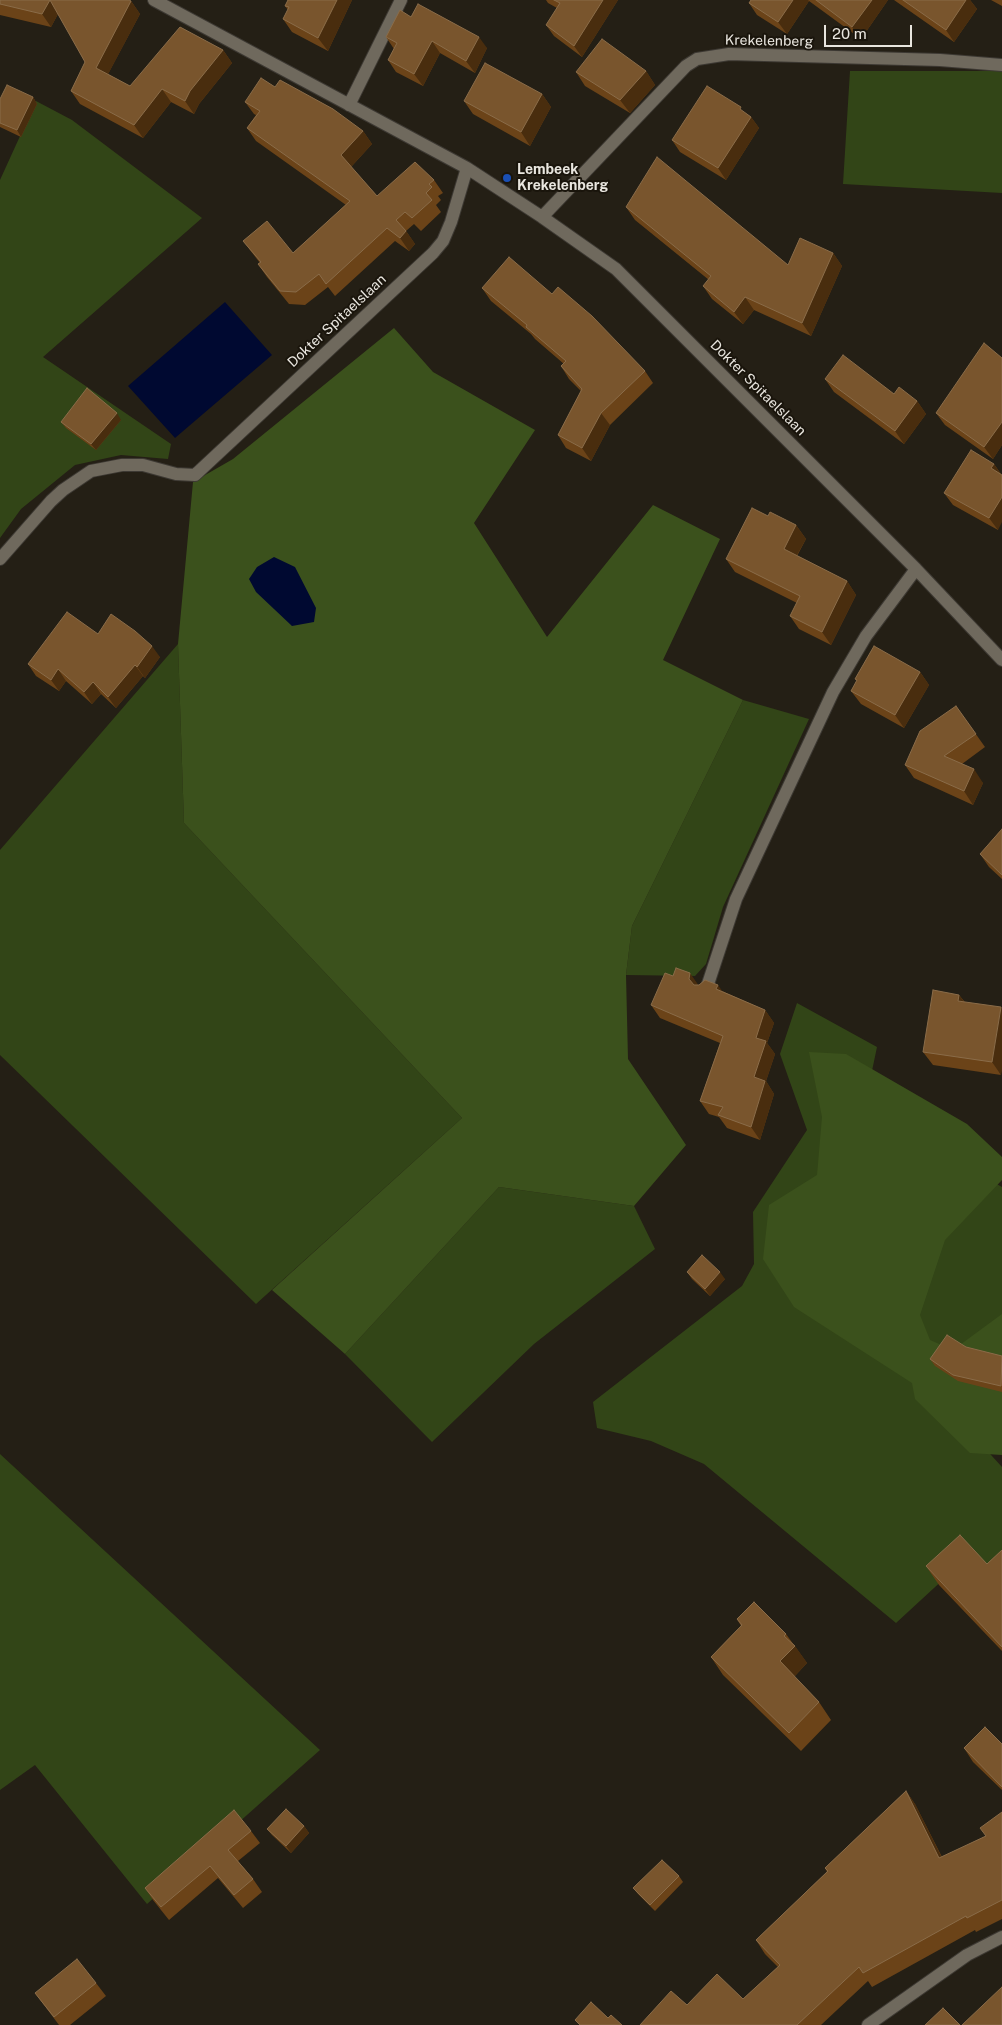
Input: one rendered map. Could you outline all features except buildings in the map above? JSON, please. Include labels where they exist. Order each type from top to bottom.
[{"type":"street","name":"Dokter Spitaelslaan","points":[[154,0],[467,168],[542,217],[616,269],[916,569],[1002,660]]},
{"type":"street","points":[[349,105],[401,0]]},
{"type":"street","name":"Krekelenberg","points":[[542,217],[686,66],[697,59],[729,54],[940,60],[1002,64]]},
{"type":"street","name":"Dokter Spitaelslaan","points":[[0,559],[51,501],[63,490],[92,471],[122,465],[143,465],[176,474],[194,474],[433,253],[443,241],[451,222],[467,168]]},
{"type":"street","points":[[706,990],[736,900],[833,692],[866,636],[916,569]]},
{"type":"street","points":[[868,2025],[967,1955],[1002,1937]]},
{"type":"green space","points":[[850,71],[1002,71],[1002,193],[843,184]]},
{"type":"green space","points":[[36,101],[72,120],[202,218],[43,357],[171,444],[168,459],[121,455],[75,465],[21,509],[0,538],[0,180]]},
{"type":"green space","points":[[394,328],[433,372],[535,430],[474,523],[547,637],[653,505],[720,539],[663,660],[743,700],[632,926],[626,975],[628,1059],[686,1145],[634,1206],[499,1187],[345,1354],[272,1290],[462,1118],[184,823],[178,644],[193,482],[233,459]]},
{"type":"green space","points":[[178,644],[184,823],[462,1118],[256,1304],[0,1055],[0,850]]},
{"type":"green space","points":[[743,700],[809,719],[723,907],[706,964],[695,976],[626,975],[632,926]]},
{"type":"green space","points":[[797,1003],[877,1047],[864,1109],[1002,1187],[1002,1336],[951,1411],[1002,1467],[1002,1578],[972,1553],[896,1623],[704,1464],[651,1441],[597,1428],[593,1402],[742,1286],[754,1264],[753,1212],[807,1130],[780,1054]]},
{"type":"green space","points":[[809,1052],[846,1054],[967,1124],[1002,1157],[1002,1180],[945,1240],[920,1315],[930,1340],[953,1350],[1002,1314],[1002,1455],[970,1453],[915,1399],[912,1383],[794,1307],[763,1259],[769,1205],[817,1175],[822,1117]]},
{"type":"green space","points":[[499,1187],[634,1206],[655,1249],[534,1344],[432,1442],[345,1354]]},
{"type":"green space","points":[[0,1454],[320,1750],[147,1904],[35,1765],[0,1790]]},
{"type":"water","points":[[225,302],[272,355],[175,438],[128,386]]},
{"type":"water","points":[[274,557],[295,567],[316,608],[314,622],[292,626],[256,592],[249,579],[257,567]]},
{"type":"place","name":"Lembeek Krekelenberg","points":[[507,178]]}]
